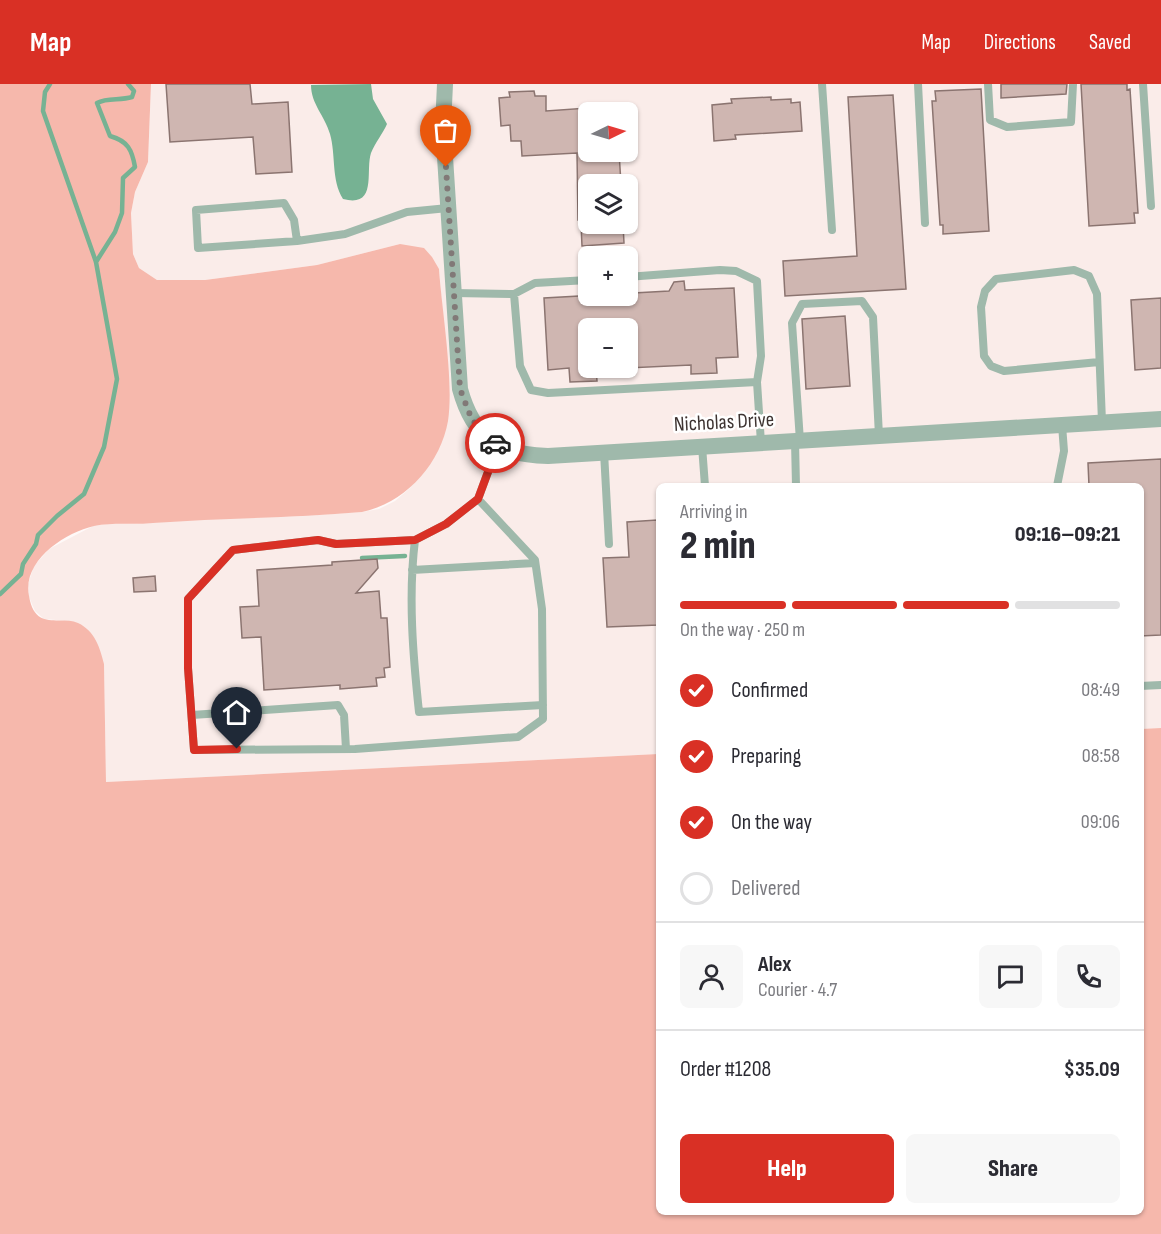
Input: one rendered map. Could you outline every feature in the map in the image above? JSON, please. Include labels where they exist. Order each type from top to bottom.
[{"type":"street","name":"Nicholas Drive","points":[[445,84],[442,107],[460,389],[465,405],[483,434],[510,452],[528,456],[1161,419]]},
{"type":"lane","points":[[822,84],[832,230]]},
{"type":"lane","points":[[918,84],[925,223]]},
{"type":"lane","points":[[988,84],[990,120],[1007,127],[1071,122],[1073,84]]},
{"type":"lane","points":[[1143,84],[1151,206]]},
{"type":"lane","points":[[297,242],[294,220],[284,203],[196,210],[198,248],[297,242],[345,234],[407,212],[448,208]]},
{"type":"lane","points":[[638,276],[720,270],[736,271],[756,281],[760,356],[757,382],[761,443]]},
{"type":"lane","points":[[1099,362],[1004,371],[991,366],[984,356],[981,307],[985,291],[996,279],[1074,270],[1089,276],[1096,294],[1102,423]]},
{"type":"lane","points":[[454,293],[514,294],[535,284],[578,281]]},
{"type":"lane","points":[[514,294],[520,366],[531,390],[548,393],[757,382]]},
{"type":"lane","points":[[796,483],[798,441],[792,323],[802,304],[862,301],[873,317],[879,436]]},
{"type":"lane","points":[[1058,483],[1064,451],[1062,425]]},
{"type":"lane","points":[[478,499],[535,563],[542,609],[543,719],[518,737],[346,749],[194,750],[188,599],[233,550],[318,540],[336,544],[415,540],[446,524],[478,499],[498,445]]},
{"type":"lane","points":[[702,446],[705,483]]},
{"type":"lane","points":[[604,452],[609,544]]},
{"type":"lane","points":[[415,540],[412,570],[415,674],[420,712],[543,705]]},
{"type":"lane","points":[[412,570],[535,563]]},
{"type":"lane","points":[[1144,686],[1161,685]]},
{"type":"lane","points":[[192,715],[338,705],[344,715],[346,749]]},
{"type":"shaded area","points":[[0,84],[151,84],[148,162],[135,192],[131,213],[133,254],[139,268],[157,280],[205,280],[317,265],[400,244],[424,248],[439,269],[449,367],[448,421],[444,437],[429,467],[406,491],[378,507],[362,512],[94,526],[58,542],[39,560],[32,571],[29,596],[32,607],[42,618],[71,621],[84,626],[93,635],[101,652],[104,664],[106,782],[656,754],[656,1215],[1144,1215],[1144,729],[1161,728],[1161,1234],[0,1234]]},
{"type":"shaded area","points":[[151,84],[1161,84],[1161,728],[1144,729],[1144,483],[656,483],[656,754],[106,782],[104,664],[68,621],[44,619],[35,611],[29,597],[28,584],[34,566],[49,549],[93,526],[246,516],[289,517],[379,509],[395,501],[410,488],[435,456],[443,438],[447,364],[439,269],[400,244],[317,265],[205,280],[157,280],[139,268],[133,254],[131,213],[135,192],[148,162]]},
{"type":"shaded area","points":[[371,84],[373,99],[387,124],[371,153],[366,193],[354,200],[343,199],[335,176],[330,134],[313,98],[311,85]]},
{"type":"building","points":[[166,84],[250,84],[252,104],[288,102],[292,172],[256,174],[253,137],[170,142]]},
{"type":"building","points":[[1001,84],[1067,84],[1066,94],[1001,98]]},
{"type":"building","points":[[1081,84],[1127,84],[1127,90],[1130,89],[1138,213],[1134,213],[1135,223],[1089,226]]},
{"type":"building","points":[[981,89],[989,231],[943,234],[943,225],[940,225],[932,101],[936,101],[935,91]]},
{"type":"building","points":[[534,91],[535,96],[546,96],[546,111],[578,109],[578,162],[620,162],[620,174],[578,174],[578,220],[577,153],[522,156],[521,141],[511,141],[510,125],[501,126],[499,98],[510,97],[509,92]]},
{"type":"building","points":[[893,95],[906,289],[785,296],[783,261],[857,256],[848,97]]},
{"type":"building","points":[[771,97],[771,100],[791,99],[791,103],[800,102],[802,131],[735,135],[736,139],[714,141],[712,105],[732,103],[731,99]]},
{"type":"building","points":[[581,234],[624,234],[624,243],[582,246]]},
{"type":"building","points":[[684,281],[685,290],[734,288],[738,357],[716,358],[717,373],[691,374],[691,365],[638,367],[638,318],[578,318],[578,378],[597,378],[597,381],[570,382],[569,368],[548,370],[544,298],[578,296],[578,306],[638,306],[638,293],[669,291],[674,282]]},
{"type":"building","points":[[1161,298],[1161,368],[1135,370],[1131,300]]},
{"type":"building","points":[[845,316],[850,386],[806,389],[802,319]]},
{"type":"building","points":[[1161,459],[1161,635],[1144,636],[1144,483],[1089,483],[1088,463]]},
{"type":"building","points":[[656,520],[656,625],[607,627],[603,558],[629,557],[627,522]]},
{"type":"building","points":[[377,559],[378,568],[356,593],[379,591],[381,618],[387,618],[390,667],[384,668],[385,677],[376,678],[377,686],[340,689],[340,685],[264,690],[261,637],[242,638],[240,607],[259,606],[257,570],[332,565],[332,562]]},
{"type":"building","points":[[155,576],[156,591],[134,592],[133,578]]},
{"type":"waterway","points":[[0,594],[21,574],[23,564],[36,544],[38,535],[84,494],[104,447],[117,379],[96,262],[43,111],[45,92],[50,84]]},
{"type":"waterway","points":[[96,262],[115,232],[122,213],[123,178],[135,167],[128,147],[110,136],[97,103],[132,97],[134,91],[128,84]]},
{"type":"waterway","points":[[362,558],[405,556]]},
{"type":"way so far","points":[[446,167],[460,389],[472,420],[488,439],[495,443]]},
{"type":"route","points":[[237,749],[194,750],[188,668],[188,599],[233,550],[318,540],[336,544],[415,540],[446,524],[478,499],[498,445],[495,443]]}]
